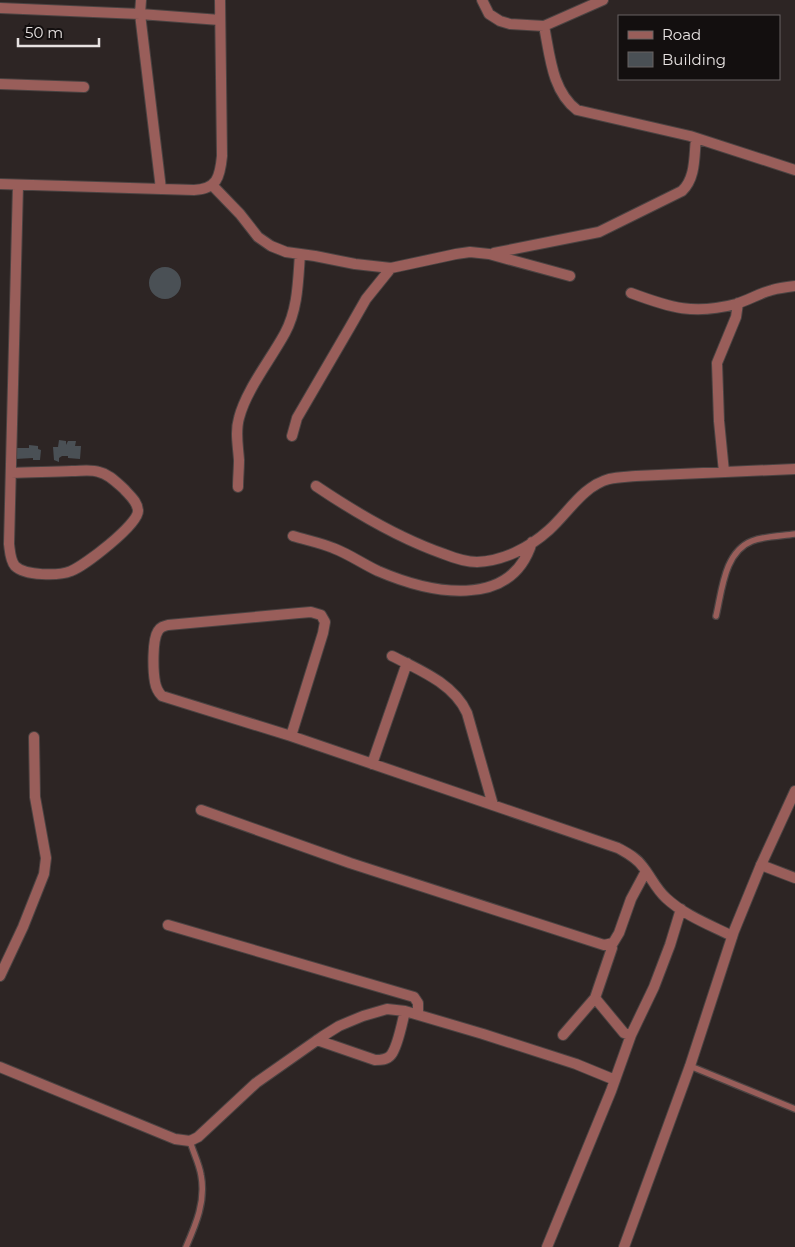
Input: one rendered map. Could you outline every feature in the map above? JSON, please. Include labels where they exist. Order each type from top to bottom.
[{"type":"street","points":[[89,11],[90,0]]},
{"type":"street","points":[[141,0],[140,14],[161,189]]},
{"type":"street","points":[[0,184],[161,189],[203,189],[212,186],[220,170],[222,156],[220,0]]},
{"type":"street","points":[[482,0],[489,14],[500,21],[510,24],[544,26],[603,0]]},
{"type":"street","points":[[0,8],[89,11],[220,20]]},
{"type":"street","points":[[544,26],[555,77],[560,90],[568,103],[577,110],[696,138],[795,170]]},
{"type":"street","points":[[0,84],[84,87]]},
{"type":"street","points":[[489,254],[599,232],[682,191],[690,182],[693,174],[696,138]]},
{"type":"street","points":[[11,473],[97,471],[115,481],[132,497],[136,504],[137,516],[135,521],[124,532],[84,565],[72,571],[55,574],[32,573],[16,566],[10,557],[9,544],[18,185]]},
{"type":"street","points":[[212,186],[240,214],[258,236],[272,246],[286,252],[391,268],[470,252],[489,254],[570,276]]},
{"type":"street","points":[[238,487],[239,460],[236,442],[239,417],[245,400],[286,331],[296,297],[300,254]]},
{"type":"street","points":[[292,436],[297,418],[366,299],[391,268]]},
{"type":"street","points":[[631,293],[666,306],[689,310],[718,308],[738,304],[773,290],[795,286]]},
{"type":"street","points":[[724,472],[719,421],[717,363],[736,316],[738,304]]},
{"type":"street","points":[[316,486],[354,511],[414,542],[461,560],[475,562],[509,556],[532,542],[563,518],[585,492],[596,484],[610,479],[636,476],[795,469]]},
{"type":"street","points":[[293,536],[332,547],[378,570],[419,585],[461,591],[482,590],[512,575],[523,564],[532,542]]},
{"type":"street","points":[[291,736],[323,633],[325,622],[321,615],[311,612],[161,627],[156,638],[154,668],[155,684],[162,696],[291,736],[618,848],[632,856],[646,871],[665,897],[681,909],[732,936]]},
{"type":"street","points":[[392,656],[420,670],[452,691],[462,701],[493,805]]},
{"type":"street","points":[[372,764],[407,663]]},
{"type":"street","points":[[0,976],[44,874],[46,858],[34,790],[34,737]]},
{"type":"street","points":[[624,1247],[690,1066],[732,936],[795,791]]},
{"type":"street","points":[[201,810],[350,862],[604,945],[613,942],[616,938],[631,899],[646,871]]},
{"type":"street","points":[[762,865],[795,878]]},
{"type":"street","points":[[547,1247],[615,1080],[631,1035],[654,987],[681,909]]},
{"type":"street","points":[[168,925],[414,997],[418,1003],[418,1015]]},
{"type":"street","points":[[563,1035],[595,998],[612,948]]},
{"type":"street","points":[[595,998],[624,1033],[631,1035]]},
{"type":"street","points":[[0,1067],[175,1139],[190,1141],[198,1137],[256,1084],[317,1040],[339,1026],[376,1011],[387,1009],[405,1011],[576,1064],[615,1080]]},
{"type":"street","points":[[317,1040],[375,1060],[385,1059],[390,1056],[395,1047],[405,1011]]},
{"type":"lane","points":[[716,616],[728,568],[732,557],[740,548],[760,539],[795,534]]},
{"type":"lane","points":[[690,1066],[795,1109]]},
{"type":"lane","points":[[186,1247],[202,1204],[202,1175],[190,1141]]},
{"type":"building","points":[[165,267],[171,268],[176,272],[180,277],[180,289],[176,294],[171,298],[165,299],[159,298],[154,294],[150,289],[149,283],[150,277],[154,272],[159,268]]},
{"type":"building","points":[[59,440],[66,441],[66,445],[68,441],[76,441],[75,446],[81,446],[80,459],[62,456],[59,458],[59,462],[54,460],[53,447],[58,447]]},
{"type":"building","points":[[29,445],[38,446],[38,449],[41,450],[40,460],[33,460],[33,458],[15,459],[16,448],[29,448]]}]
